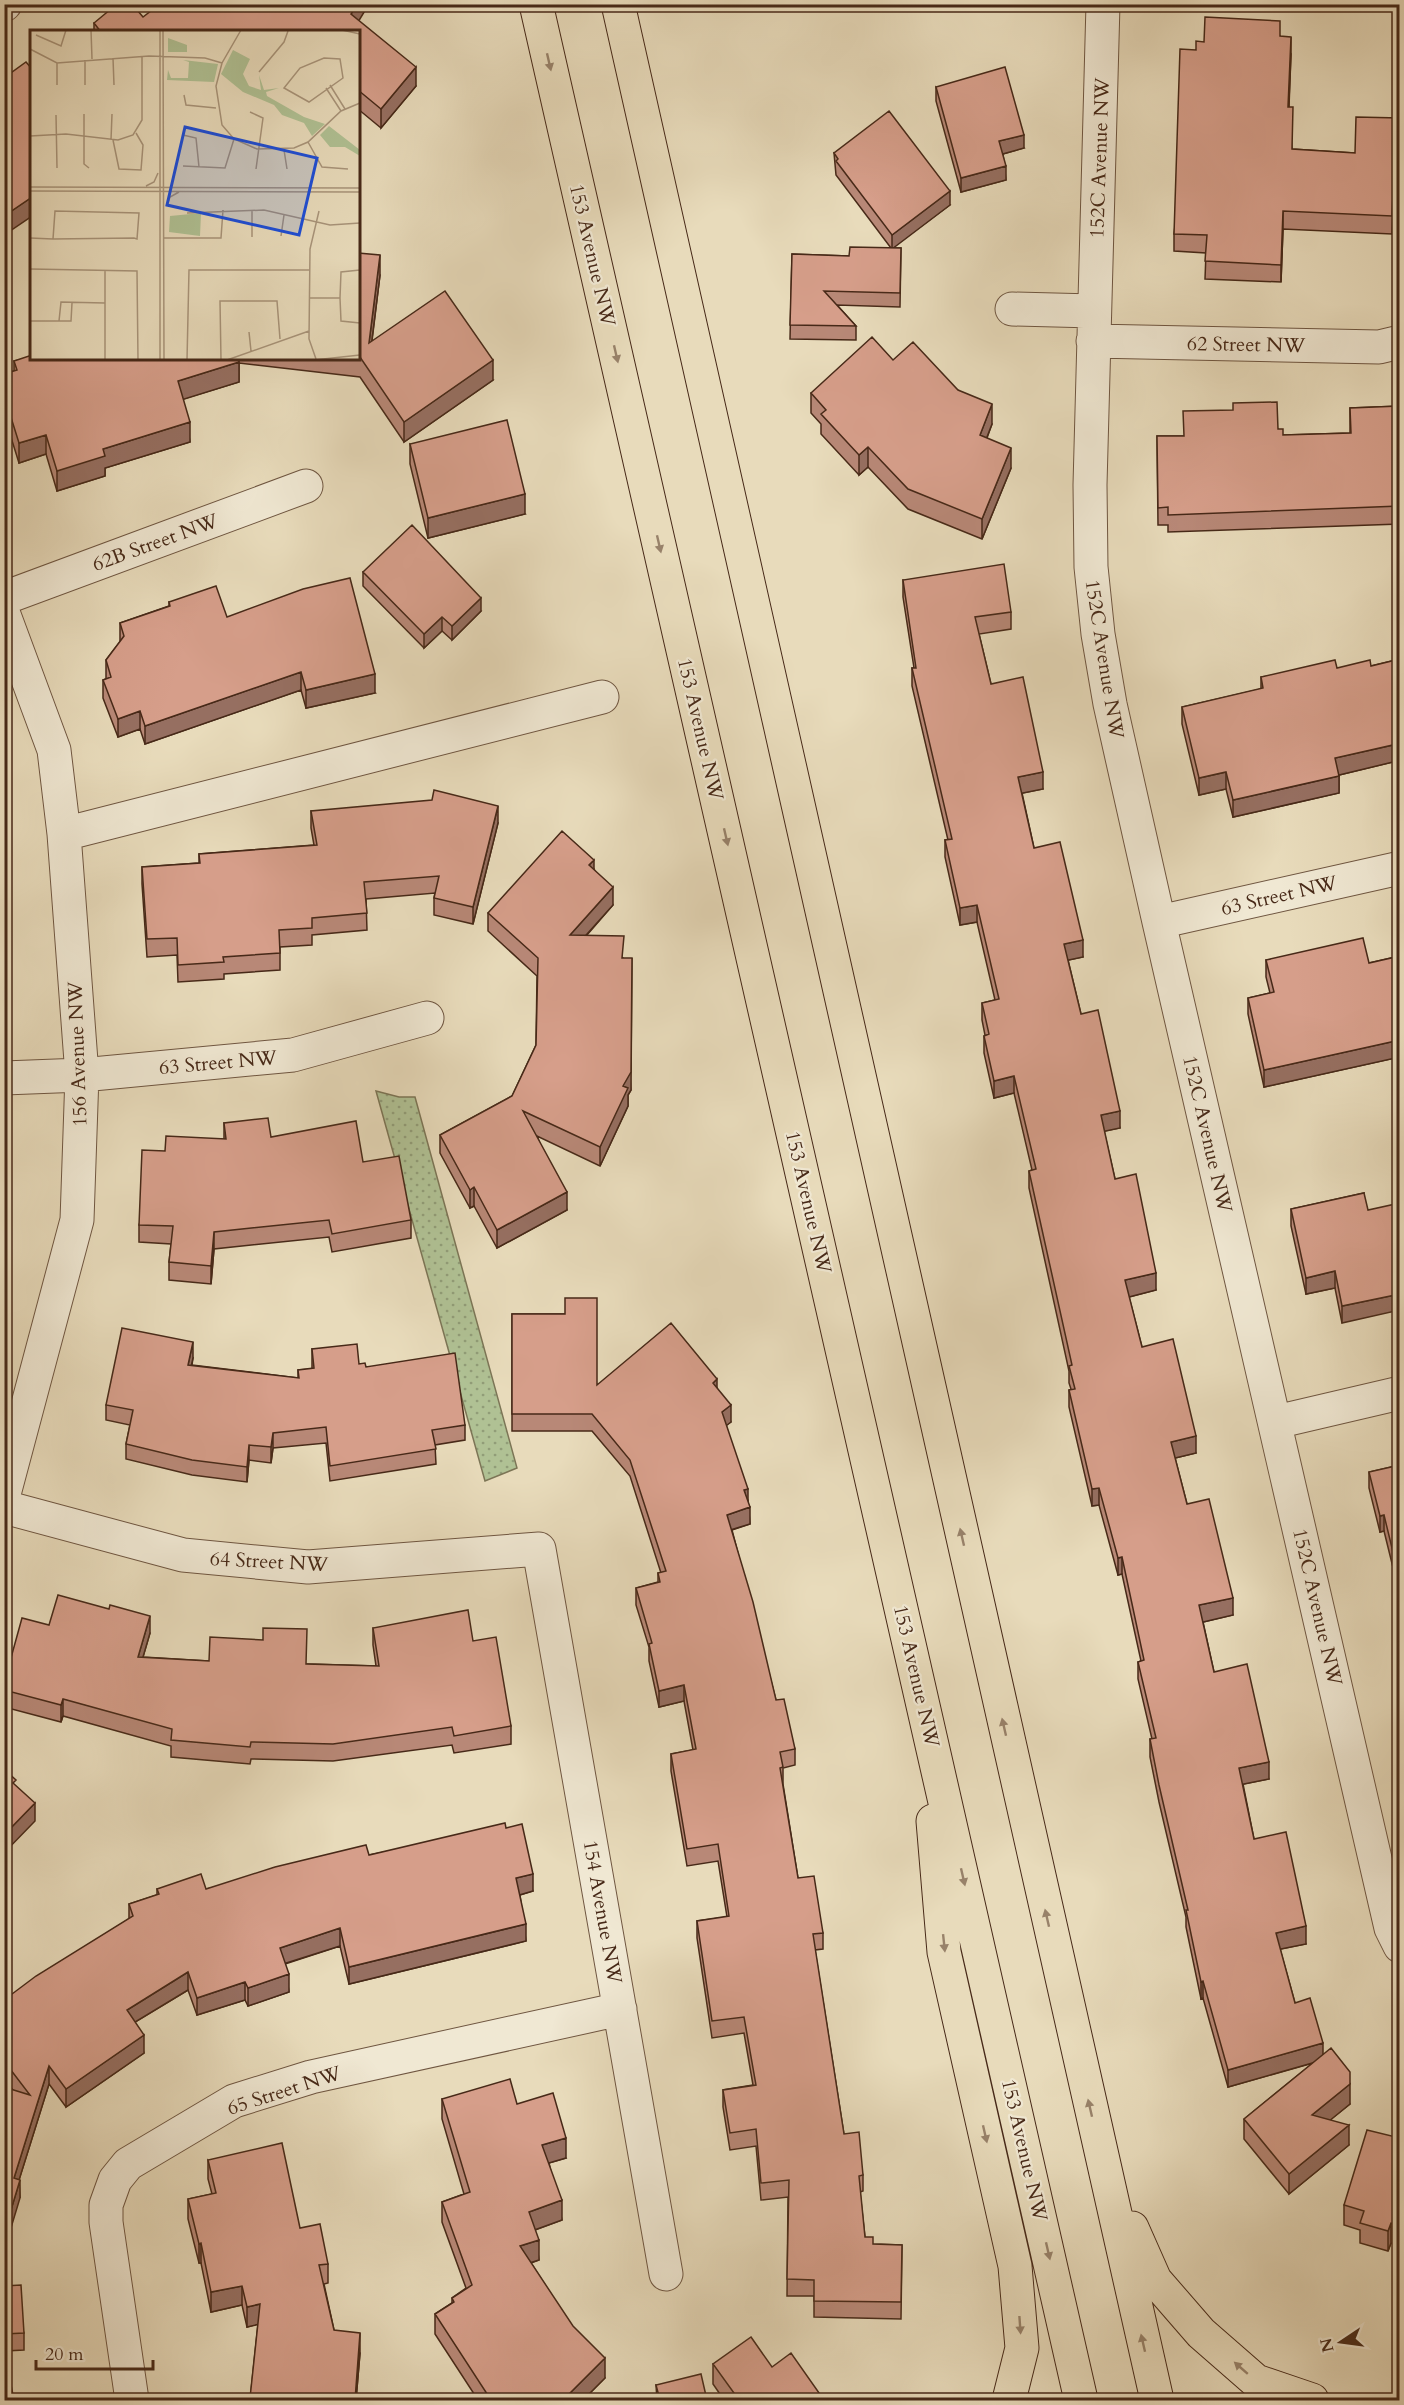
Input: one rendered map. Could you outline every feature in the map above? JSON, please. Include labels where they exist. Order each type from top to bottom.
[{"type":"main road","name":"153 Avenue NW","points":[[537,4],[1082,2400]]},
{"type":"main road","points":[[618,4],[1156,2400]]},
{"type":"main road","points":[[922,1697],[944,1952],[1016,2266],[1022,2348],[1009,2400]]},
{"type":"main road","points":[[1103,2165],[1155,2280],[1202,2333],[1256,2382],[1312,2400]]},
{"type":"street","name":"152C Avenue NW","points":[[1103,4],[1094,326],[1091,567],[1097,623],[1110,704],[1159,922],[1391,1928],[1400,1946]]},
{"type":"street","points":[[1012,309],[1094,326]]},
{"type":"street","name":"62 Street NW","points":[[1094,326],[1379,346],[1400,342]]},
{"type":"street","name":"62B Street NW","points":[[4,598],[306,486]]},
{"type":"street","name":"156 Avenue NW","points":[[4,615],[54,750],[64,834],[82,1075],[77,1220],[4,1494]]},
{"type":"street","points":[[64,834],[602,697]]},
{"type":"street","name":"63 Street NW","points":[[1159,922],[1400,868]]},
{"type":"street","name":"63 Street NW","points":[[4,1078],[82,1075],[293,1055],[427,1018]]},
{"type":"street","points":[[1276,1422],[1400,1393]]},
{"type":"street","name":"64 Street NW","points":[[4,1507],[183,1556],[308,1567],[539,1549]]},
{"type":"street","name":"154 Avenue NW","points":[[539,1549],[666,2274]]},
{"type":"street","name":"65 Street NW","points":[[132,2400],[106,2222],[106,2205],[115,2180],[128,2164],[234,2102],[311,2077],[620,2009]]},
{"type":"green space","points":[[376,1091],[399,1097],[415,1097],[517,1468],[485,1481]]},
{"type":"building","points":[[117,4],[132,4],[143,17],[160,4],[357,4],[351,14],[416,67],[381,109],[360,92],[360,30],[99,30],[94,23]]},
{"type":"building","points":[[1205,17],[1280,21],[1280,36],[1291,37],[1288,107],[1293,107],[1292,149],[1355,153],[1356,117],[1400,118],[1400,194],[1393,194],[1392,216],[1283,211],[1281,265],[1205,261],[1207,235],[1174,234],[1180,49],[1196,50],[1196,41],[1204,42]]},
{"type":"building","points":[[26,62],[30,67],[30,198],[4,216],[4,78]]},
{"type":"building","points":[[1005,67],[1024,135],[999,141],[1006,166],[961,178],[936,87]]},
{"type":"building","points":[[889,111],[950,191],[892,235],[836,161],[838,159],[834,153]]},
{"type":"building","points":[[850,247],[901,248],[900,293],[824,291],[856,326],[790,325],[792,254],[849,256]]},
{"type":"building","points":[[360,253],[380,255],[369,343],[445,291],[493,360],[404,422],[360,357]]},
{"type":"building","points":[[872,337],[893,360],[913,342],[958,390],[992,404],[980,435],[1011,448],[982,519],[908,489],[868,447],[859,455],[821,414],[826,410],[811,393]]},
{"type":"building","points":[[30,356],[30,360],[238,360],[239,362],[178,381],[190,422],[103,449],[105,456],[57,471],[46,435],[19,443],[4,395],[4,374],[17,370],[14,361]]},
{"type":"building","points":[[1277,402],[1278,429],[1283,429],[1283,435],[1351,433],[1350,408],[1400,406],[1400,506],[1168,515],[1168,507],[1158,508],[1157,436],[1184,436],[1183,411],[1233,410],[1233,403]]},
{"type":"building","points":[[507,420],[525,494],[428,518],[410,444]]},
{"type":"building","points":[[412,525],[481,598],[452,626],[442,617],[424,634],[363,572]]},
{"type":"building","points":[[1004,564],[1011,612],[975,617],[991,684],[1023,677],[1043,772],[1018,777],[1034,848],[1060,842],[1083,940],[1064,944],[1081,1014],[1098,1010],[1120,1111],[1101,1115],[1115,1179],[1136,1174],[1156,1273],[1125,1280],[1142,1347],[1173,1339],[1196,1436],[1171,1442],[1187,1504],[1209,1499],[1233,1598],[1199,1605],[1214,1672],[1247,1664],[1269,1762],[1239,1768],[1254,1839],[1286,1832],[1306,1926],[1276,1933],[1295,2003],[1310,1998],[1323,2043],[1228,2070],[1203,1981],[1201,1982],[1186,1910],[1188,1910],[1159,1785],[1150,1739],[1156,1738],[1138,1662],[1144,1660],[1122,1557],[1118,1558],[1099,1488],[1092,1489],[1069,1390],[1075,1389],[1069,1366],[1072,1365],[1029,1171],[1036,1169],[1014,1076],[994,1081],[984,1036],[989,1034],[982,1003],[999,999],[977,905],[960,908],[945,840],[952,839],[912,668],[916,668],[903,580]]},
{"type":"building","points":[[350,578],[375,674],[306,690],[301,672],[145,726],[140,711],[118,719],[103,680],[111,677],[106,660],[124,636],[120,623],[170,606],[169,602],[216,586],[227,617],[303,589]]},
{"type":"building","points":[[1400,659],[1400,763],[1398,763],[1393,745],[1335,758],[1339,776],[1233,800],[1226,772],[1199,778],[1182,707],[1263,688],[1261,677],[1335,660],[1337,668],[1370,660],[1371,666]]},
{"type":"building","points":[[434,790],[498,806],[473,907],[434,898],[439,876],[364,882],[367,913],[312,918],[312,928],[279,930],[280,953],[223,957],[224,962],[178,965],[177,938],[147,939],[142,867],[200,863],[199,854],[317,845],[311,811],[432,800]]},
{"type":"building","points":[[562,831],[594,860],[589,865],[613,887],[570,935],[624,936],[622,958],[632,958],[631,1072],[623,1086],[628,1088],[600,1147],[523,1111],[567,1192],[497,1230],[474,1187],[470,1190],[440,1135],[512,1096],[536,1045],[538,958],[488,913]]},
{"type":"building","points":[[1363,938],[1369,963],[1400,956],[1400,1040],[1264,1070],[1248,998],[1274,992],[1266,960]]},
{"type":"building","points":[[268,1118],[271,1137],[356,1121],[363,1162],[399,1156],[411,1220],[332,1234],[329,1220],[214,1232],[211,1266],[169,1262],[173,1226],[139,1225],[142,1150],[165,1151],[166,1136],[226,1139],[224,1123]]},
{"type":"building","points":[[1364,1193],[1368,1210],[1400,1203],[1400,1294],[1342,1306],[1335,1271],[1306,1278],[1291,1209]]},
{"type":"building","points":[[565,1298],[597,1298],[597,1385],[671,1323],[717,1379],[713,1383],[731,1405],[722,1412],[748,1489],[744,1490],[750,1507],[727,1515],[753,1602],[776,1700],[784,1699],[795,1749],[780,1752],[783,1767],[780,1768],[798,1878],[814,1876],[823,1933],[813,1934],[844,2134],[859,2132],[863,2175],[859,2176],[865,2237],[873,2237],[873,2244],[902,2245],[901,2302],[814,2301],[814,2280],[787,2279],[789,2180],[761,2183],[756,2129],[730,2133],[723,2090],[756,2085],[744,2017],[712,2021],[697,1921],[729,1916],[718,1844],[687,1849],[671,1754],[696,1749],[684,1685],[659,1691],[649,1644],[652,1643],[636,1588],[660,1582],[658,1573],[666,1571],[630,1460],[592,1414],[512,1414],[512,1314],[565,1314]]},
{"type":"building","points":[[122,1328],[193,1342],[188,1365],[299,1378],[298,1370],[314,1368],[312,1349],[357,1344],[359,1364],[365,1363],[366,1367],[455,1353],[465,1425],[432,1430],[436,1449],[330,1466],[326,1427],[273,1433],[271,1447],[249,1445],[247,1467],[192,1460],[126,1444],[133,1410],[106,1405]]},
{"type":"building","points":[[1400,1465],[1400,1581],[1384,1515],[1380,1516],[1369,1472]]},
{"type":"building","points":[[58,1595],[109,1609],[110,1605],[150,1616],[138,1657],[209,1661],[210,1637],[263,1640],[263,1628],[307,1629],[306,1664],[379,1666],[373,1628],[468,1610],[473,1641],[496,1637],[511,1726],[454,1736],[452,1727],[333,1744],[251,1742],[250,1747],[171,1740],[172,1729],[63,1699],[61,1705],[4,1690],[22,1618],[49,1625]]},
{"type":"building","points":[[4,1769],[16,1780],[13,1783],[35,1803],[4,1835]]},
{"type":"building","points":[[505,1823],[506,1828],[522,1824],[533,1874],[516,1878],[526,1924],[349,1967],[340,1928],[280,1948],[289,1974],[248,1988],[245,1982],[197,1998],[188,1972],[127,2010],[144,2035],[66,2089],[49,2066],[14,2178],[20,2180],[4,2233],[4,2087],[30,2095],[4,2061],[4,2000],[36,1976],[133,1916],[129,1904],[159,1894],[157,1889],[201,1874],[206,1889],[275,1867],[366,1845],[369,1855]]},
{"type":"building","points":[[1331,2048],[1350,2072],[1350,2084],[1312,2115],[1349,2125],[1289,2174],[1244,2119]]},
{"type":"building","points":[[510,2079],[517,2104],[553,2093],[566,2138],[542,2145],[562,2200],[529,2212],[539,2240],[520,2246],[573,2326],[605,2358],[563,2400],[491,2400],[435,2314],[454,2302],[452,2298],[472,2285],[442,2202],[470,2192],[442,2099]]},
{"type":"building","points":[[1367,2130],[1400,2138],[1400,2225],[1391,2223],[1388,2231],[1360,2223],[1364,2211],[1344,2205]]},
{"type":"building","points":[[282,2143],[300,2228],[320,2224],[328,2264],[319,2265],[334,2330],[360,2333],[355,2400],[250,2398],[260,2304],[247,2307],[242,2286],[211,2292],[201,2243],[199,2244],[188,2199],[216,2193],[208,2160]]},
{"type":"building","points":[[21,2285],[24,2333],[4,2334],[4,2286]]},
{"type":"building","points":[[751,2337],[772,2367],[791,2353],[824,2400],[739,2400],[713,2364]]},
{"type":"building","points":[[4,2350],[14,2400],[4,2400]]},
{"type":"building","points":[[701,2374],[707,2400],[660,2400],[656,2385]]}]
